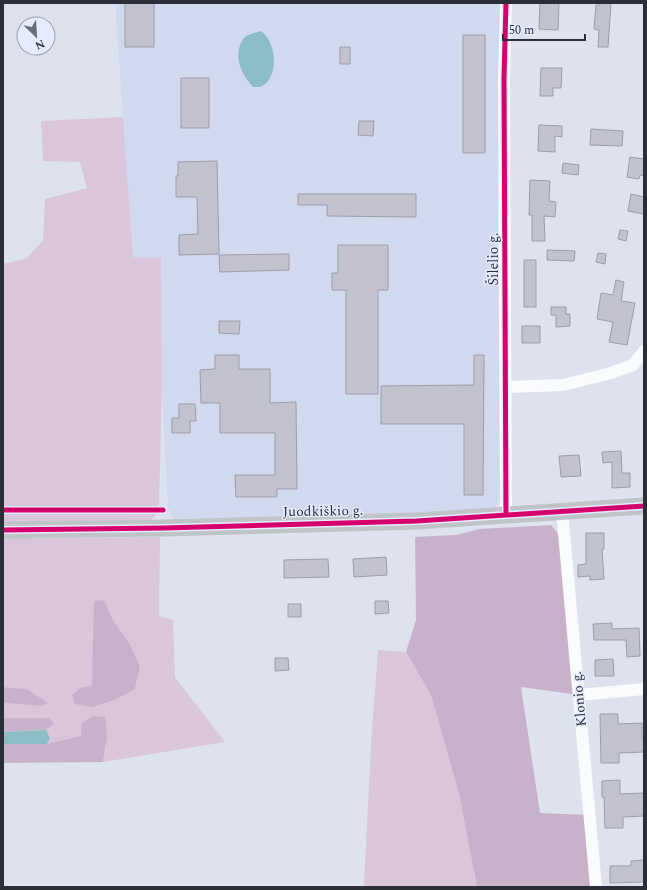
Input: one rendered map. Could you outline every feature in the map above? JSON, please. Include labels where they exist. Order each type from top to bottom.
[{"type":"street","name":"Šilelio g.","points":[[506,3],[504,79],[506,515]]},
{"type":"street","points":[[505,387],[563,385],[610,373],[633,365],[644,351]]},
{"type":"street","name":"Juodkiškio g.","points":[[3,530],[417,522],[644,506]]},
{"type":"street","name":"Klonio g.","points":[[562,511],[596,887]]},
{"type":"street","points":[[579,695],[644,690]]},
{"type":"shaded area","points":[[115,3],[503,3],[498,217],[500,496],[494,512],[174,521],[168,508],[162,386],[161,258],[133,257]]},
{"type":"shaded area","points":[[261,31],[266,35],[274,54],[273,69],[266,83],[260,87],[253,87],[242,71],[238,53],[239,47],[245,37]]},
{"type":"shaded area","points":[[123,117],[133,257],[161,258],[162,386],[159,504],[156,515],[151,520],[3,523],[3,264],[27,258],[43,240],[45,199],[87,188],[80,162],[43,161],[41,121]]},
{"type":"shaded area","points":[[551,525],[559,535],[579,695],[521,687],[540,813],[590,815],[596,887],[477,887],[459,794],[431,695],[406,652],[416,620],[415,537],[456,535],[479,529]]},
{"type":"shaded area","points":[[160,537],[159,616],[173,620],[175,677],[225,742],[103,762],[107,737],[81,737],[47,744],[49,738],[46,730],[54,724],[50,718],[3,718],[3,703],[42,706],[47,703],[27,689],[3,687],[3,538]],"holes":[[[103,600],[113,620],[131,646],[140,666],[135,689],[117,699],[80,688],[92,685]]]},
{"type":"shaded area","points":[[104,600],[113,620],[131,646],[140,666],[135,689],[117,699],[92,707],[75,704],[72,695],[80,688],[92,685],[94,601]]},
{"type":"shaded area","points":[[378,650],[406,652],[431,695],[459,794],[477,887],[364,887],[371,744]]},
{"type":"shaded area","points":[[3,687],[27,689],[48,703],[42,706],[3,703]]},
{"type":"shaded area","points":[[93,716],[105,717],[107,737],[103,762],[3,763],[3,744],[47,744],[81,736],[82,723]]},
{"type":"shaded area","points":[[3,718],[50,718],[54,724],[46,730],[3,732]]},
{"type":"shaded area","points":[[46,730],[50,738],[47,744],[3,744],[3,732]]},
{"type":"building","points":[[125,3],[154,3],[154,47],[125,47]]},
{"type":"building","points":[[540,3],[559,3],[558,30],[539,29]]},
{"type":"building","points":[[601,3],[611,3],[608,47],[598,47],[599,30],[594,29],[596,5],[600,5]]},
{"type":"building","points":[[463,35],[485,35],[485,153],[463,153]]},
{"type":"building","points":[[340,47],[350,47],[350,64],[340,64]]},
{"type":"building","points":[[541,68],[562,68],[561,88],[553,88],[553,96],[540,96]]},
{"type":"building","points":[[181,78],[209,78],[209,128],[181,128]]},
{"type":"building","points":[[359,121],[374,121],[373,136],[358,135]]},
{"type":"building","points":[[539,125],[562,126],[562,137],[555,136],[555,152],[538,151]]},
{"type":"building","points":[[591,129],[623,131],[622,146],[590,145]]},
{"type":"building","points":[[630,157],[644,159],[644,176],[640,175],[639,179],[627,177]]},
{"type":"building","points":[[217,161],[219,254],[179,255],[179,235],[198,234],[197,197],[176,197],[178,162]]},
{"type":"building","points":[[563,163],[579,165],[578,175],[562,173]]},
{"type":"building","points":[[530,180],[550,181],[549,201],[556,202],[555,217],[544,216],[545,241],[532,241],[532,215],[529,215]]},
{"type":"building","points":[[298,194],[416,194],[416,217],[327,216],[327,205],[298,205]]},
{"type":"building","points":[[631,194],[644,197],[644,214],[628,211]]},
{"type":"building","points":[[620,230],[628,231],[626,241],[618,239]]},
{"type":"building","points":[[338,245],[388,245],[388,290],[378,290],[378,394],[346,394],[346,290],[332,290],[332,273],[338,273]]},
{"type":"building","points":[[547,250],[575,251],[574,261],[547,260]]},
{"type":"building","points":[[598,253],[606,254],[605,264],[596,262]]},
{"type":"building","points":[[289,254],[289,270],[220,272],[219,255]]},
{"type":"building","points":[[524,260],[536,260],[536,307],[524,307]]},
{"type":"building","points":[[616,280],[624,282],[621,301],[635,303],[627,345],[609,342],[613,322],[597,319],[601,293],[613,295]]},
{"type":"building","points":[[551,307],[566,307],[566,314],[570,314],[570,326],[556,327],[556,315],[551,315]]},
{"type":"building","points":[[219,321],[240,321],[239,334],[219,333]]},
{"type":"building","points":[[522,326],[540,326],[540,343],[522,343]]},
{"type":"building","points":[[215,355],[239,355],[239,369],[270,369],[270,403],[296,402],[297,489],[277,489],[277,497],[236,497],[235,475],[275,475],[275,433],[220,433],[220,403],[201,403],[200,370],[215,369]]},
{"type":"building","points":[[474,355],[484,355],[483,495],[464,495],[464,424],[381,424],[381,386],[474,385]]},
{"type":"building","points":[[179,404],[195,404],[196,421],[190,421],[190,433],[172,433],[172,418],[179,418]]},
{"type":"building","points":[[621,451],[622,473],[630,473],[630,487],[612,488],[612,462],[603,463],[602,452]]},
{"type":"building","points":[[579,455],[581,476],[561,477],[559,456]]},
{"type":"building","points":[[586,533],[604,533],[604,549],[602,549],[604,579],[590,580],[590,576],[578,577],[578,565],[586,564]]},
{"type":"building","points":[[386,557],[387,575],[354,577],[353,559]]},
{"type":"building","points":[[328,559],[329,577],[284,578],[284,560]]},
{"type":"building","points":[[375,601],[388,601],[389,613],[375,614]]},
{"type":"building","points":[[288,604],[301,604],[301,617],[288,617]]},
{"type":"building","points":[[612,623],[612,629],[639,628],[640,656],[627,657],[626,640],[594,640],[593,624]]},
{"type":"building","points":[[275,658],[288,658],[289,670],[275,671]]},
{"type":"building","points":[[613,659],[614,676],[595,676],[595,660]]},
{"type":"building","points":[[600,714],[618,714],[618,724],[642,723],[644,752],[619,753],[619,763],[601,763]]},
{"type":"building","points":[[620,780],[620,794],[644,793],[644,816],[623,817],[623,828],[605,828],[602,781]]},
{"type":"building","points":[[644,860],[644,882],[610,883],[610,866],[631,866],[631,861]]},
{"type":"cycle path","points":[[506,3],[504,79],[506,515]]},
{"type":"cycle path","points":[[3,530],[164,528],[417,521],[644,506]]},
{"type":"cycle path","points":[[3,510],[163,510]]}]
